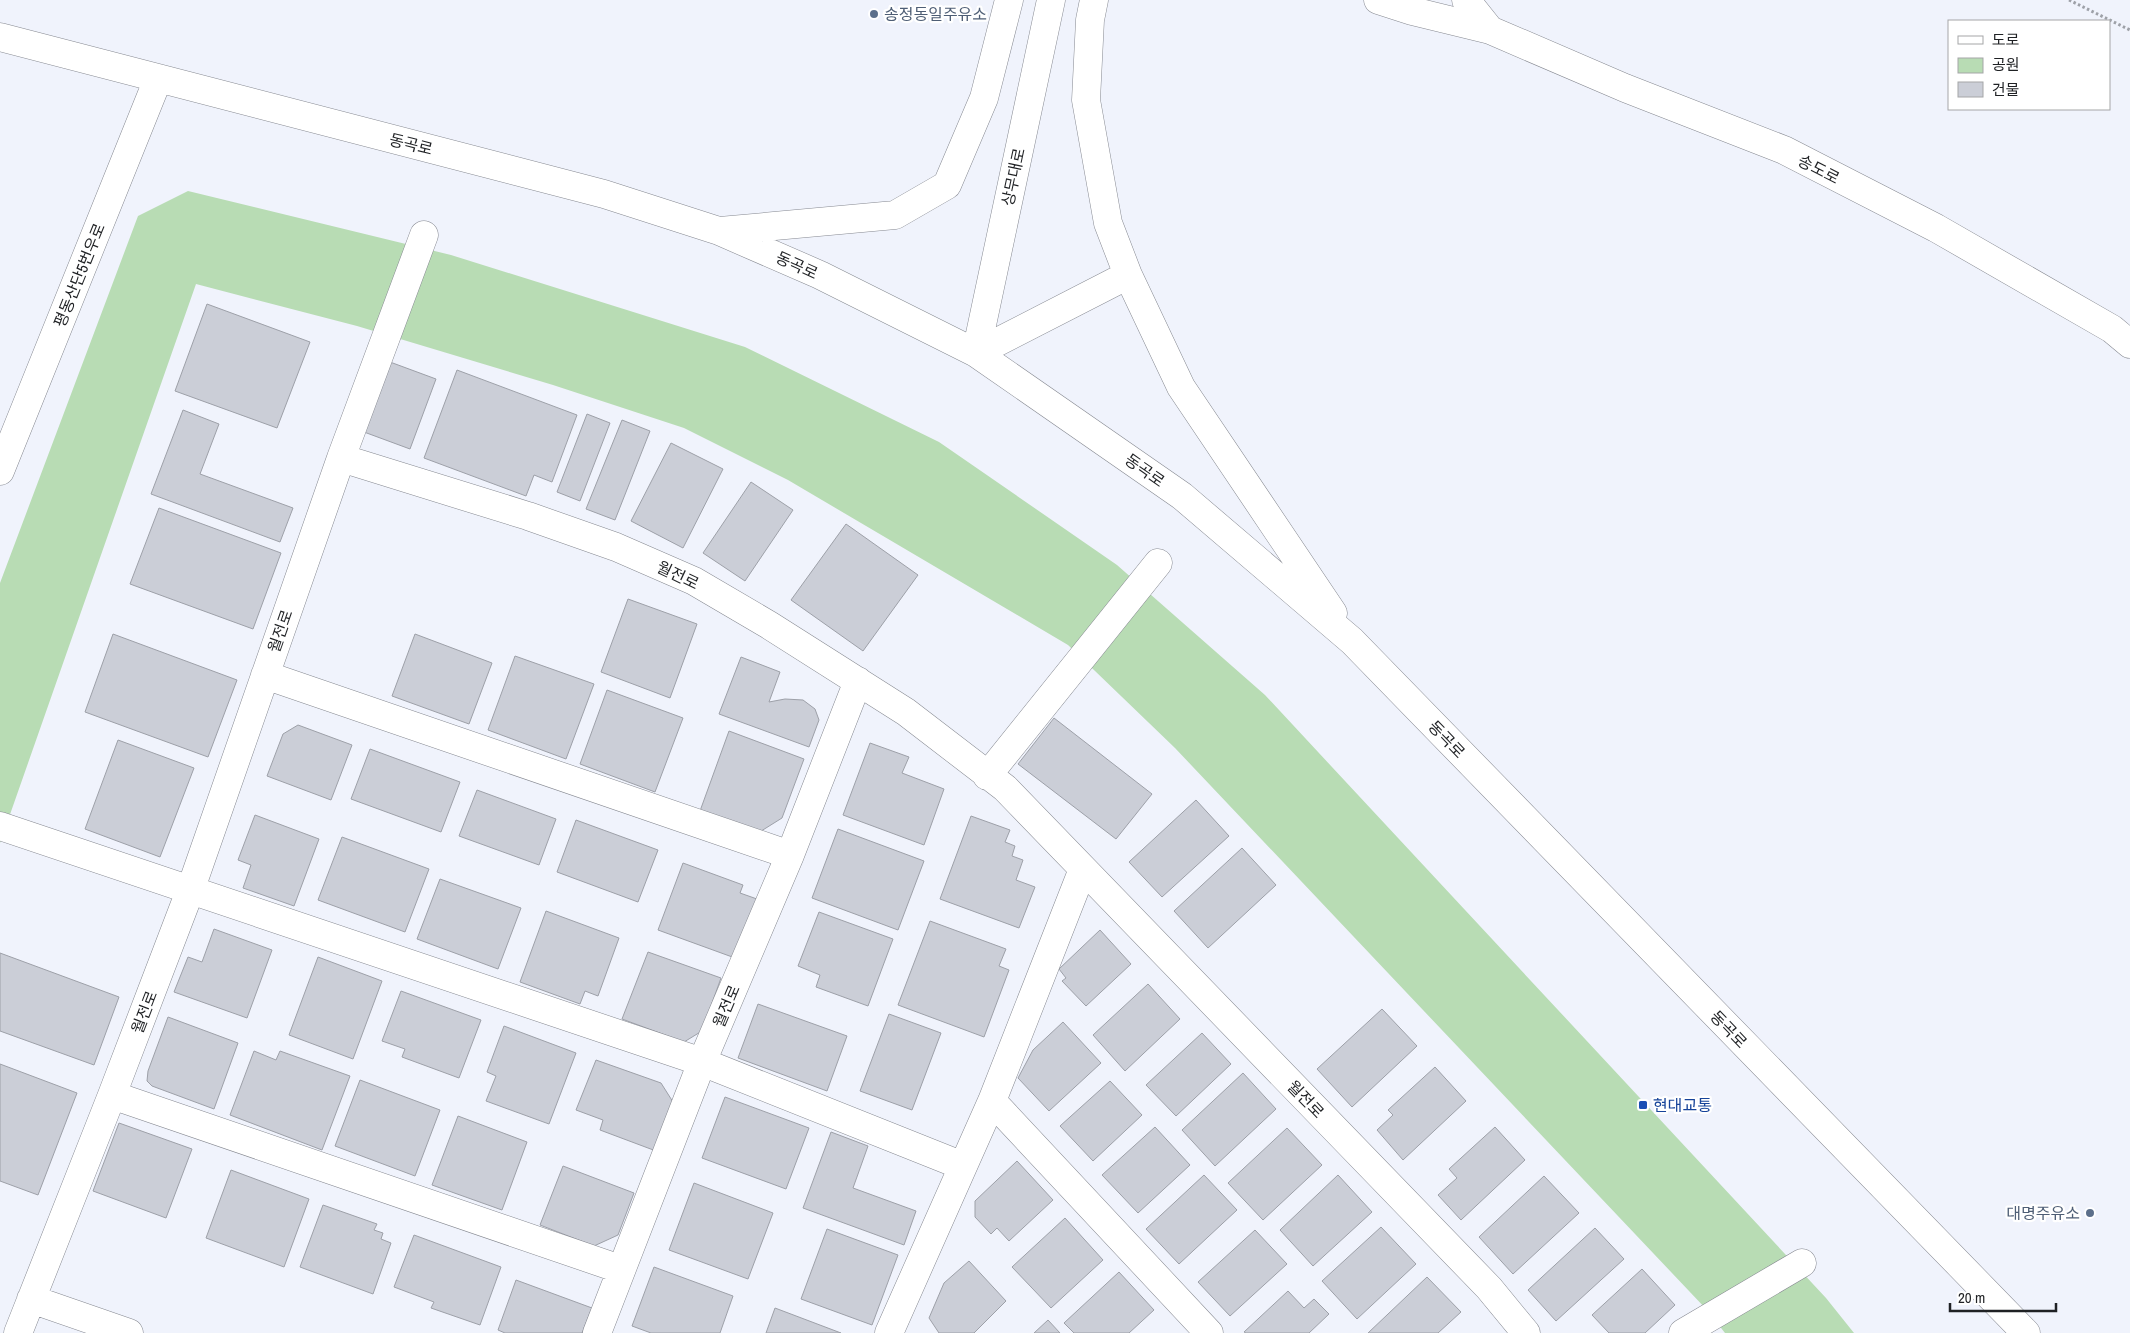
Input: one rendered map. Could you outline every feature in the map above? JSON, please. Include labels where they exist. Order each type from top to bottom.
[{"type":"street","points":[[719,231],[895,215],[948,184],[984,98],[1009,0]]},
{"type":"street","name":"상무대로","points":[[976,353],[1051,0]]},
{"type":"street","points":[[1094,0],[1090,20],[1086,100],[1108,223],[1128,275],[1181,387],[1352,642]]},
{"type":"street","name":"송도로","points":[[1378,0],[1412,11],[1490,30],[1625,88],[1784,150],[1936,228],[2124,335]]},
{"type":"street","points":[[1466,0],[1490,30]]},
{"type":"street","name":"동곡로","points":[[0,37],[604,194],[719,231],[820,275],[976,353],[1182,496],[1352,642],[2026,1333]]},
{"type":"street","name":"평동산단5번우로","points":[[0,471],[158,79]]},
{"type":"street","points":[[341,458],[424,235]]},
{"type":"street","points":[[976,353],[1128,275]]},
{"type":"street","name":"월전로","points":[[18,1333],[190,891],[341,458],[518,512],[616,547],[694,581],[769,624],[906,712],[1005,788],[1489,1288],[1526,1333]]},
{"type":"street","points":[[987,776],[1158,563]]},
{"type":"street","points":[[265,675],[790,855]]},
{"type":"street","name":"월전로","points":[[597,1333],[620,1269],[702,1062],[790,855],[858,681]]},
{"type":"street","points":[[0,826],[702,1062],[963,1166]]},
{"type":"street","points":[[892,1331],[992,1101],[1084,869]]},
{"type":"street","points":[[112,1095],[620,1269]]},
{"type":"street","points":[[992,1101],[1209,1333]]},
{"type":"street","points":[[1683,1333],[1802,1263]]},
{"type":"street","points":[[31,1300],[130,1333]]},
{"type":"path","points":[[2069,0],[2110,20]]},
{"type":"path","points":[[2110,20],[2130,30]]},
{"type":"green space","points":[[188,191],[451,255],[745,347],[939,442],[1117,565],[1265,695],[1826,1298],[1854,1333],[1725,1333],[1707,1310],[1175,748],[1068,645],[788,480],[684,428],[553,385],[357,326],[196,284],[0,843],[0,583],[138,216]]},
{"type":"building","points":[[207,304],[310,342],[277,428],[175,391]]},
{"type":"building","points":[[390,362],[436,379],[410,449],[364,432]]},
{"type":"building","points":[[457,370],[577,415],[552,482],[534,475],[526,496],[424,458]]},
{"type":"building","points":[[183,410],[219,424],[200,474],[293,508],[280,542],[151,494]]},
{"type":"building","points":[[587,414],[610,423],[580,501],[557,492]]},
{"type":"building","points":[[622,420],[650,431],[615,520],[586,509]]},
{"type":"building","points":[[671,443],[723,469],[683,548],[631,521]]},
{"type":"building","points":[[751,482],[793,510],[745,581],[703,553]]},
{"type":"building","points":[[159,508],[281,553],[253,629],[130,584]]},
{"type":"building","points":[[846,524],[918,575],[863,651],[791,600]]},
{"type":"building","points":[[628,599],[697,624],[670,698],[601,672]]},
{"type":"building","points":[[113,634],[237,680],[208,757],[85,712]]},
{"type":"building","points":[[415,634],[492,663],[469,724],[392,696]]},
{"type":"building","points":[[515,656],[594,684],[566,759],[488,730]]},
{"type":"building","points":[[741,657],[780,672],[769,702],[785,699],[803,700],[815,709],[819,720],[809,747],[719,714]]},
{"type":"building","points":[[607,690],[683,718],[655,792],[580,764]]},
{"type":"building","points":[[1054,718],[1152,794],[1116,839],[1018,764]]},
{"type":"building","points":[[298,725],[352,745],[331,800],[267,776],[283,734]]},
{"type":"building","points":[[729,731],[804,759],[782,818],[758,833],[700,811]]},
{"type":"building","points":[[118,740],[194,768],[160,857],[85,829]]},
{"type":"building","points":[[870,743],[909,757],[902,773],[944,789],[924,845],[843,815]]},
{"type":"building","points":[[370,749],[460,782],[441,832],[351,799]]},
{"type":"building","points":[[477,790],[556,819],[539,865],[459,836]]},
{"type":"building","points":[[1196,800],[1229,836],[1162,897],[1129,862]]},
{"type":"building","points":[[255,815],[319,839],[294,906],[243,888],[251,865],[238,860]]},
{"type":"building","points":[[971,816],[1010,830],[1005,842],[1015,846],[1012,856],[1023,860],[1016,880],[1035,887],[1019,928],[940,899]]},
{"type":"building","points":[[576,820],[658,850],[638,902],[557,872]]},
{"type":"building","points":[[838,829],[924,861],[898,930],[812,898]]},
{"type":"building","points":[[342,837],[429,869],[405,932],[318,900]]},
{"type":"building","points":[[1242,848],[1276,885],[1208,948],[1174,911]]},
{"type":"building","points":[[683,863],[743,885],[740,893],[757,899],[735,958],[658,930]]},
{"type":"building","points":[[440,879],[521,908],[498,969],[417,939]]},
{"type":"building","points":[[546,911],[619,938],[598,996],[585,991],[580,1004],[520,982]]},
{"type":"building","points":[[819,912],[893,939],[868,1006],[816,987],[820,975],[798,966]]},
{"type":"building","points":[[930,921],[1006,949],[999,966],[1009,970],[984,1037],[898,1005]]},
{"type":"building","points":[[214,929],[272,950],[247,1018],[174,992],[188,957],[202,962]]},
{"type":"building","points":[[1100,930],[1131,964],[1086,1006],[1062,981],[1066,978],[1059,969]]},
{"type":"building","points":[[648,952],[721,978],[702,1031],[684,1042],[622,1019]]},
{"type":"building","points":[[0,953],[119,997],[94,1065],[0,1031]]},
{"type":"building","points":[[318,957],[382,981],[353,1059],[289,1035]]},
{"type":"building","points":[[1148,984],[1180,1019],[1125,1071],[1093,1035]]},
{"type":"building","points":[[401,991],[481,1020],[459,1078],[402,1057],[405,1049],[382,1041]]},
{"type":"building","points":[[758,1004],[847,1036],[827,1091],[738,1058]]},
{"type":"building","points":[[1382,1009],[1417,1046],[1352,1107],[1317,1069]]},
{"type":"building","points":[[889,1014],[941,1033],[912,1110],[860,1091]]},
{"type":"building","points":[[168,1017],[238,1043],[214,1109],[152,1086],[147,1081],[148,1071]]},
{"type":"building","points":[[1063,1022],[1101,1063],[1049,1111],[1018,1078],[1033,1050]]},
{"type":"building","points":[[504,1026],[576,1053],[549,1124],[486,1101],[496,1076],[487,1072]]},
{"type":"building","points":[[1202,1033],[1231,1064],[1176,1116],[1146,1085]]},
{"type":"building","points":[[254,1051],[276,1060],[280,1051],[350,1076],[322,1150],[230,1115]]},
{"type":"building","points":[[596,1060],[661,1083],[673,1102],[656,1151],[600,1130],[603,1120],[576,1110]]},
{"type":"building","points":[[0,1064],[77,1093],[38,1195],[0,1181]]},
{"type":"building","points":[[1435,1067],[1466,1101],[1403,1160],[1377,1130],[1393,1115],[1388,1110]]},
{"type":"building","points":[[1243,1073],[1276,1109],[1215,1166],[1182,1130]]},
{"type":"building","points":[[360,1080],[440,1110],[415,1176],[335,1146]]},
{"type":"building","points":[[1110,1081],[1142,1115],[1093,1161],[1060,1126]]},
{"type":"building","points":[[725,1097],[809,1128],[786,1189],[702,1158]]},
{"type":"building","points":[[458,1116],[527,1142],[502,1210],[432,1185]]},
{"type":"building","points":[[119,1123],[192,1149],[166,1218],[93,1191]]},
{"type":"building","points":[[1155,1127],[1190,1165],[1138,1213],[1102,1175]]},
{"type":"building","points":[[1495,1127],[1525,1160],[1461,1220],[1438,1195],[1457,1178],[1449,1169]]},
{"type":"building","points":[[1287,1128],[1322,1165],[1263,1220],[1228,1183]]},
{"type":"building","points":[[831,1132],[868,1146],[853,1188],[916,1211],[904,1245],[803,1208]]},
{"type":"building","points":[[1017,1161],[1053,1200],[1009,1241],[997,1228],[991,1234],[975,1217],[975,1201]]},
{"type":"building","points":[[563,1166],[634,1193],[618,1235],[594,1246],[540,1225]]},
{"type":"building","points":[[231,1170],[309,1199],[284,1267],[206,1238]]},
{"type":"building","points":[[1204,1175],[1237,1210],[1179,1264],[1146,1229]]},
{"type":"building","points":[[1338,1175],[1372,1212],[1313,1266],[1280,1230]]},
{"type":"building","points":[[1544,1176],[1579,1213],[1513,1274],[1479,1237]]},
{"type":"building","points":[[694,1183],[773,1213],[748,1279],[669,1250]]},
{"type":"building","points":[[323,1205],[377,1224],[374,1230],[383,1233],[381,1239],[391,1243],[373,1294],[300,1267]]},
{"type":"building","points":[[1065,1218],[1103,1260],[1051,1308],[1012,1267]]},
{"type":"building","points":[[1381,1227],[1416,1264],[1357,1319],[1322,1281]]},
{"type":"building","points":[[1595,1228],[1624,1259],[1556,1321],[1528,1290]]},
{"type":"building","points":[[827,1229],[898,1255],[872,1325],[801,1299]]},
{"type":"building","points":[[1255,1230],[1287,1264],[1230,1316],[1198,1282]]},
{"type":"building","points":[[414,1235],[501,1267],[480,1325],[431,1308],[434,1302],[394,1287]]},
{"type":"building","points":[[969,1261],[1006,1301],[974,1333],[939,1333],[929,1318],[944,1283]]},
{"type":"building","points":[[654,1267],[733,1296],[720,1333],[651,1333],[632,1326]]},
{"type":"building","points":[[1642,1269],[1675,1305],[1645,1333],[1609,1333],[1592,1315]]},
{"type":"building","points":[[1119,1272],[1154,1310],[1129,1333],[1074,1333],[1064,1323]]},
{"type":"building","points":[[1427,1277],[1461,1312],[1438,1333],[1368,1333]]},
{"type":"building","points":[[516,1280],[592,1308],[582,1333],[505,1333],[498,1330]]},
{"type":"building","points":[[1288,1291],[1304,1308],[1314,1299],[1329,1314],[1309,1333],[1244,1332]]},
{"type":"building","points":[[775,1308],[841,1333],[766,1333]]},
{"type":"building","points":[[1048,1320],[1060,1333],[1034,1333]]},
{"type":"place","name":"송정동일주유소","points":[[874,14]]},
{"type":"place","name":"현대교통","points":[[1643,1105]]},
{"type":"place","name":"대명주유소","points":[[2090,1213]]}]
